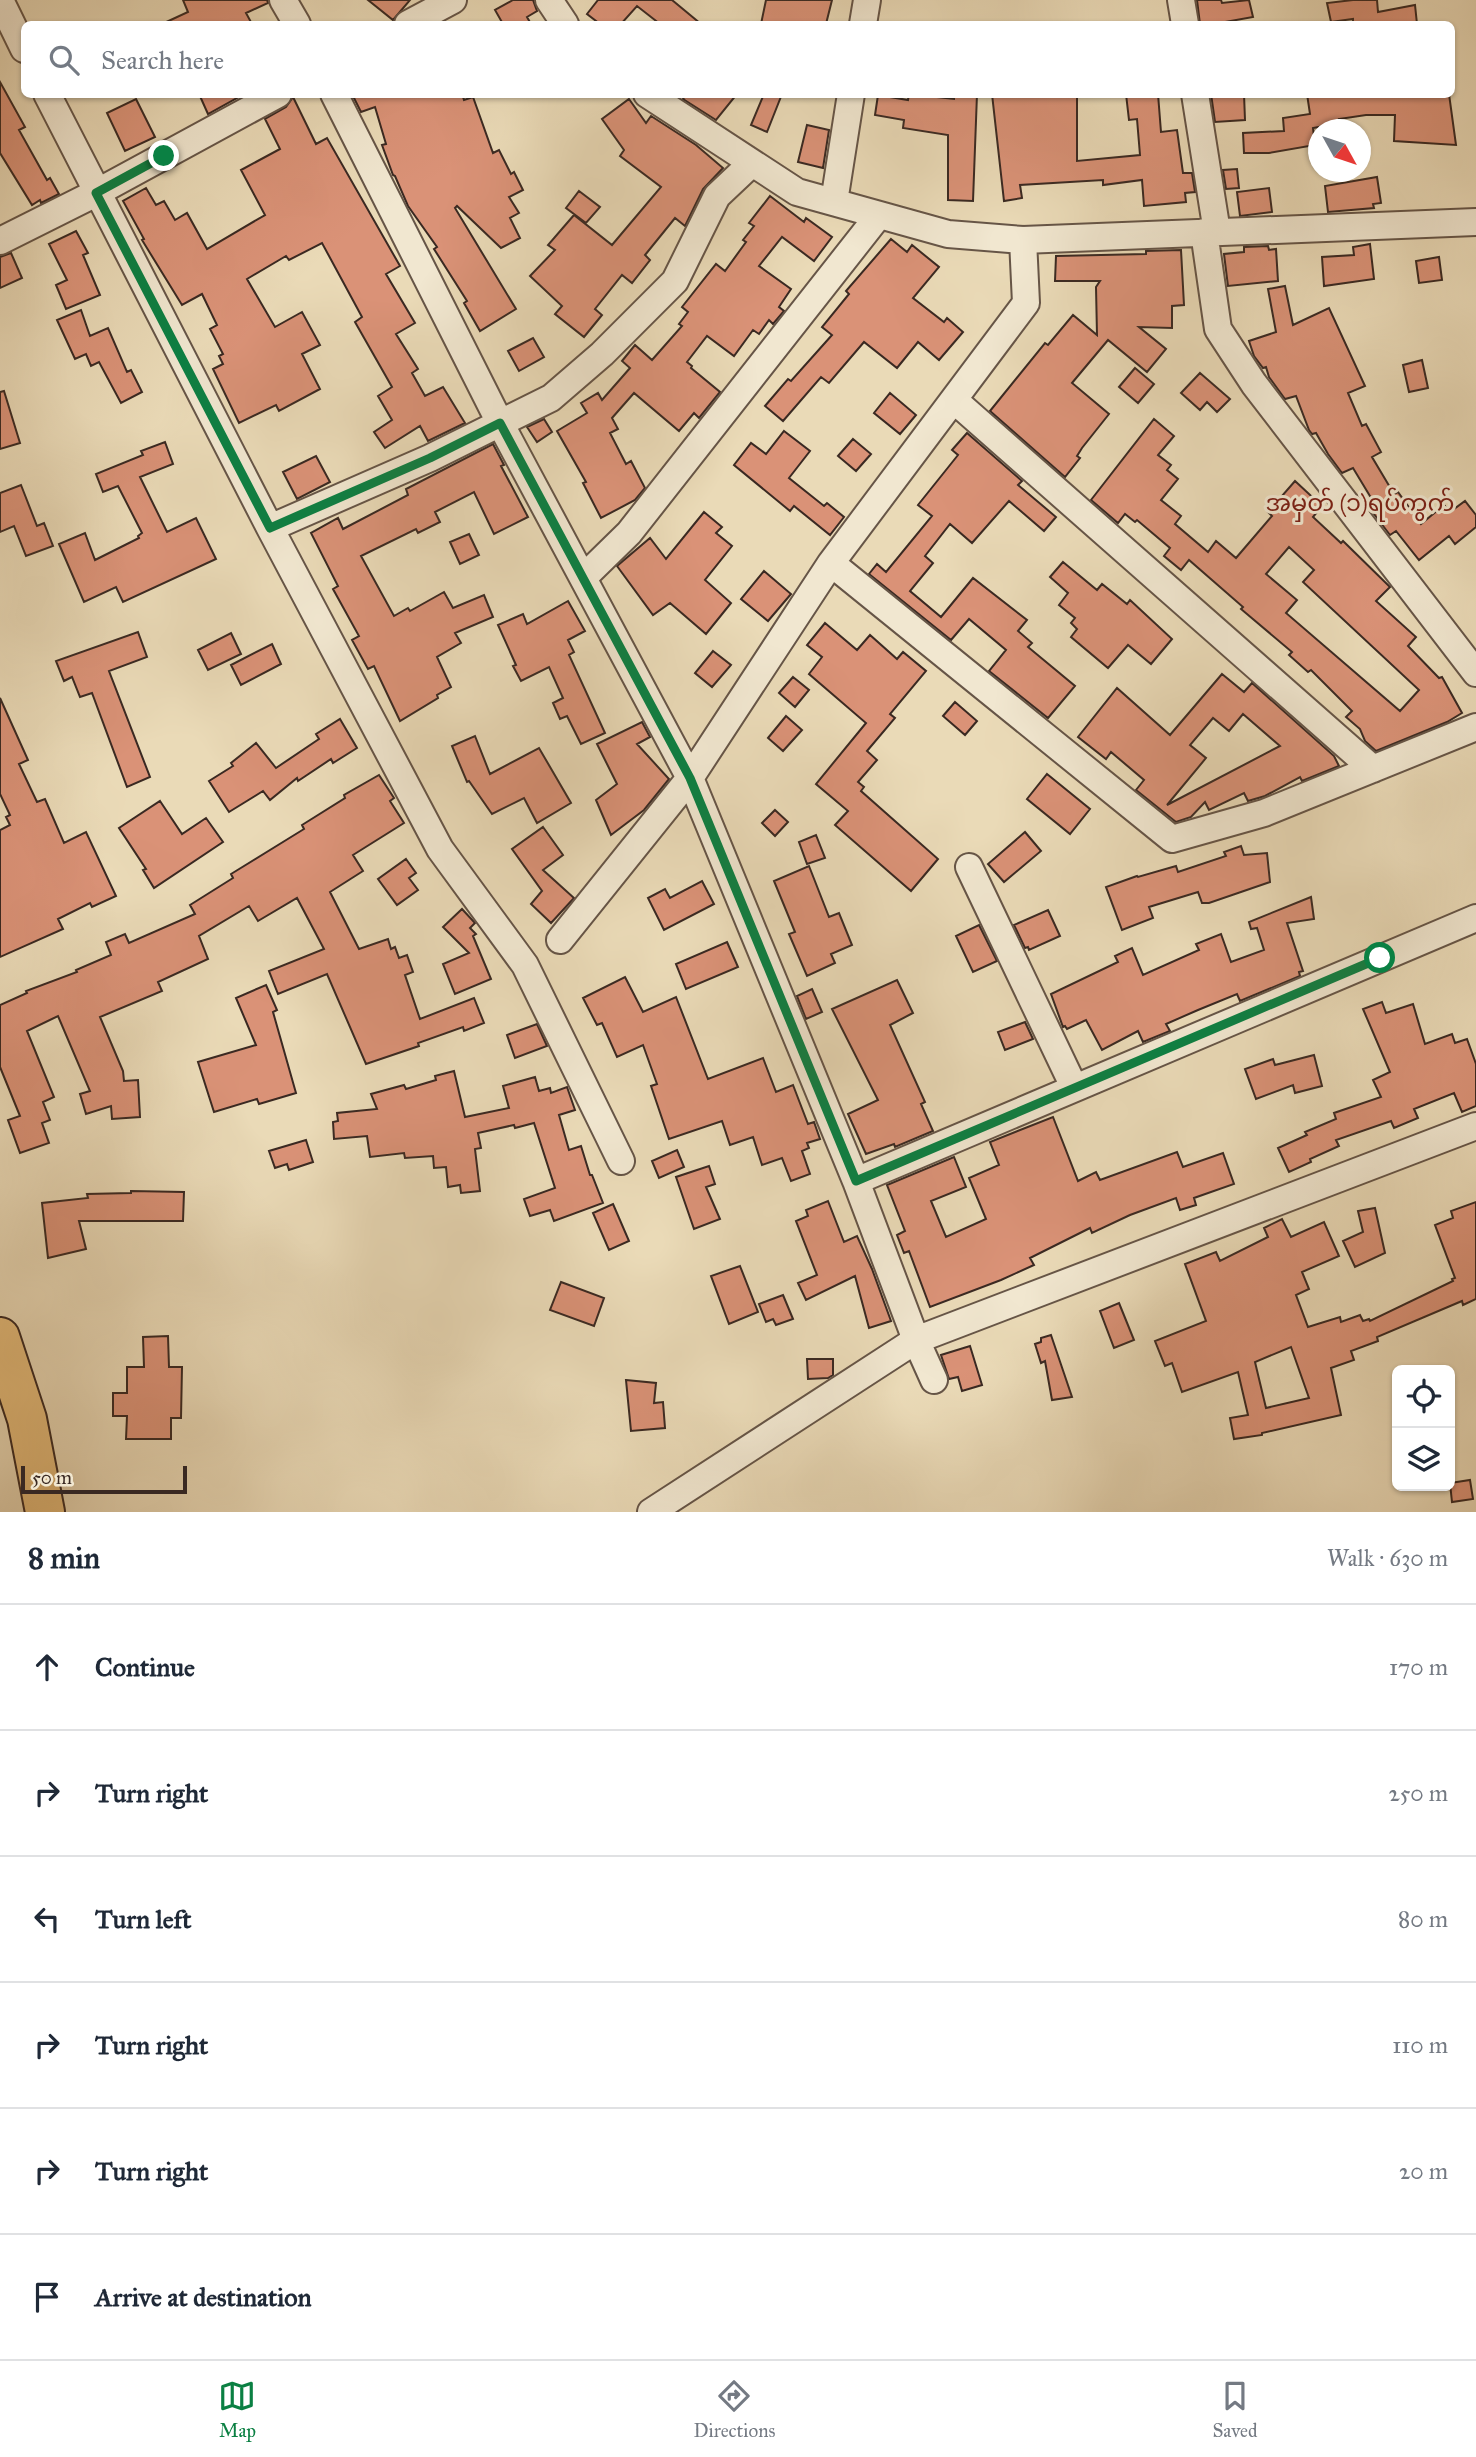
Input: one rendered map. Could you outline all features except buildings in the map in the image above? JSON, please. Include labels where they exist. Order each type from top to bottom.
[{"type":"highway","points":[[0,1337],[27,1419],[45,1512]]},
{"type":"street","points":[[0,0],[21,43]]},
{"type":"street","points":[[283,0],[295,21]]},
{"type":"street","points":[[414,21],[453,0]]},
{"type":"street","points":[[550,0],[563,21]]},
{"type":"street","points":[[864,21],[867,0]]},
{"type":"street","points":[[1181,0],[1184,21]]},
{"type":"street","points":[[49,98],[270,528],[440,849],[525,965],[621,1161]]},
{"type":"street","points":[[0,241],[96,193],[271,98]]},
{"type":"street","points":[[336,98],[500,423],[690,778],[856,1181],[916,1340],[934,1380]]},
{"type":"street","points":[[653,98],[797,192],[948,234],[1023,240],[1476,222]]},
{"type":"street","points":[[834,202],[850,98]]},
{"type":"street","points":[[1195,98],[1218,329],[1254,384],[1476,673]]},
{"type":"street","points":[[270,528],[430,458],[551,398],[602,354],[675,281],[717,196],[752,163]]},
{"type":"street","points":[[584,578],[629,533],[879,215]]},
{"type":"street","points":[[560,940],[690,778],[831,563],[1026,303],[1023,240]]},
{"type":"street","points":[[954,400],[1373,769]]},
{"type":"street","points":[[831,563],[1172,838],[1264,813],[1476,727]]},
{"type":"street","points":[[969,867],[1074,1087]]},
{"type":"street","points":[[856,1181],[1476,918]]},
{"type":"street","points":[[651,1512],[916,1340],[1476,1126]]},
{"type":"district","name":"အမှတ် (၁)ရပ်ကွက်","points":[[1360,503]]},
{"type":"route","points":[[164,156],[96,193],[270,528],[430,458],[500,423],[690,778],[856,1181],[1380,958]]}]
